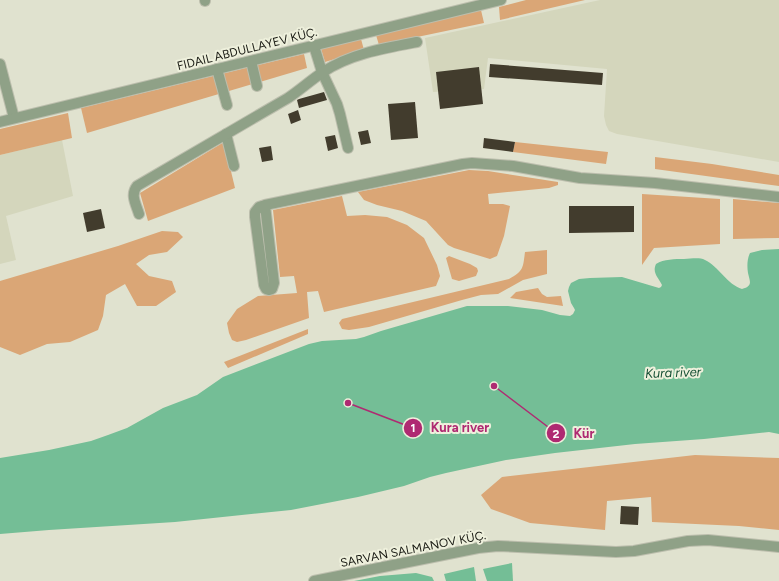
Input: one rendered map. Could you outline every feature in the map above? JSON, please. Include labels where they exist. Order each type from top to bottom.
[{"type":"street","name":"FIDAIL ABDULLAYEV KÜÇ.","points":[[0,122],[499,0]]},
{"type":"street","points":[[139,214],[133,196],[134,190],[137,186],[288,98],[322,72],[343,62],[374,51],[417,42]]},
{"type":"street","points":[[314,46],[322,72],[337,104],[348,148]]},
{"type":"street","points":[[251,61],[257,86]]},
{"type":"street","points":[[0,64],[14,118]]},
{"type":"street","points":[[217,70],[227,105]]},
{"type":"street","points":[[226,134],[234,166]]},
{"type":"street","points":[[265,205],[274,283],[272,289],[269,290],[266,289],[264,285],[255,217],[255,212],[259,207],[265,205],[472,162],[513,166],[580,178],[655,183],[779,197]]},
{"type":"street","name":"SARVAN SALMANOV KÜÇ.","points":[[314,581],[478,548],[498,546],[616,552],[634,551],[688,541],[708,540],[779,547]]},
{"type":"shaded area","points":[[526,0],[585,0],[500,20],[499,7]]},
{"type":"shaded area","points":[[600,0],[779,0],[779,162],[617,134],[609,131],[604,116],[607,69],[488,58],[484,89],[433,92],[425,38]]},
{"type":"shaded area","points":[[481,10],[484,23],[379,45],[376,35]]},
{"type":"shaded area","points":[[361,39],[364,50],[325,62],[321,49]]},
{"type":"shaded area","points":[[304,54],[307,68],[87,133],[81,108]]},
{"type":"shaded area","points":[[68,113],[72,138],[0,155],[0,129]]},
{"type":"shaded area","points":[[62,140],[73,196],[6,216],[16,260],[0,264],[0,155]]},
{"type":"shaded area","points":[[224,142],[235,188],[148,221],[140,193]]},
{"type":"shaded area","points":[[515,142],[608,152],[606,164],[513,152]]},
{"type":"shaded area","points":[[655,157],[712,164],[779,175],[779,186],[655,169]]},
{"type":"shaded area","points":[[469,170],[488,171],[558,182],[558,185],[549,188],[488,194],[489,204],[503,204],[510,206],[504,236],[497,256],[490,259],[448,245],[426,221],[402,211],[364,200],[358,192]]},
{"type":"shaded area","points":[[642,194],[720,199],[720,244],[654,248],[642,265]]},
{"type":"shaded area","points":[[342,196],[347,216],[365,215],[387,217],[407,225],[424,238],[437,265],[440,276],[436,286],[324,312],[318,291],[307,292],[309,318],[246,340],[237,342],[232,340],[227,323],[237,309],[258,296],[297,293],[294,276],[280,277],[273,210]]},
{"type":"shaded area","points":[[733,199],[779,203],[779,238],[733,239]]},
{"type":"shaded area","points":[[162,231],[178,232],[183,237],[167,252],[149,255],[136,264],[149,276],[172,281],[176,292],[156,306],[137,306],[125,284],[106,295],[103,316],[98,330],[70,342],[47,344],[20,355],[0,347],[0,281],[118,246]]},
{"type":"shaded area","points":[[547,250],[547,274],[523,280],[498,294],[481,295],[369,327],[349,330],[342,329],[339,323],[342,319],[509,279],[518,274],[522,268],[525,252]]},
{"type":"shaded area","points":[[449,256],[477,268],[478,271],[476,276],[459,281],[452,279],[446,258]]},
{"type":"shaded area","points":[[538,288],[542,294],[547,297],[561,296],[563,306],[510,298],[516,292]]},
{"type":"shaded area","points":[[308,329],[308,334],[228,368],[224,362]]},
{"type":"shaded area","points":[[695,455],[779,458],[779,530],[739,526],[652,522],[651,497],[607,501],[605,530],[530,523],[491,509],[481,495],[502,477]]},
{"type":"water","points":[[779,249],[779,434],[769,432],[635,444],[506,460],[430,477],[404,486],[358,497],[291,510],[175,522],[0,534],[0,458],[91,441],[127,428],[163,408],[197,395],[223,377],[309,344],[322,341],[356,339],[467,306],[508,306],[542,310],[570,316],[575,310],[571,303],[568,291],[571,283],[579,279],[622,277],[659,288],[662,285],[655,272],[655,267],[656,264],[662,261],[698,258],[703,259],[714,266],[732,284],[742,289],[750,283],[747,266],[750,253],[762,250]]},
{"type":"water","points":[[512,563],[513,581],[487,581],[483,569]]},
{"type":"water","points":[[474,567],[476,581],[446,581],[444,574]]},
{"type":"water","points":[[416,573],[432,577],[434,581],[354,581],[380,576]]},
{"type":"building","points":[[490,64],[603,73],[602,85],[489,77]]},
{"type":"building","points":[[479,67],[483,104],[440,109],[436,72]]},
{"type":"building","points":[[324,92],[327,100],[299,108],[297,100]]},
{"type":"building","points":[[415,102],[418,138],[391,140],[388,104]]},
{"type":"building","points":[[298,110],[301,120],[291,124],[288,114]]},
{"type":"building","points":[[368,130],[371,143],[361,145],[358,132]]},
{"type":"building","points":[[335,135],[338,148],[328,151],[325,137]]},
{"type":"building","points":[[484,138],[515,142],[513,152],[483,148]]},
{"type":"building","points":[[271,146],[273,160],[262,162],[259,148]]},
{"type":"building","points":[[569,206],[634,206],[634,232],[569,233]]},
{"type":"building","points":[[101,209],[105,228],[87,232],[83,213]]},
{"type":"building","points":[[621,506],[639,507],[638,525],[620,524]]},
{"type":"place","name":"Kür","points":[[494,386]]},
{"type":"place","name":"Kura river","points":[[348,403]]}]
